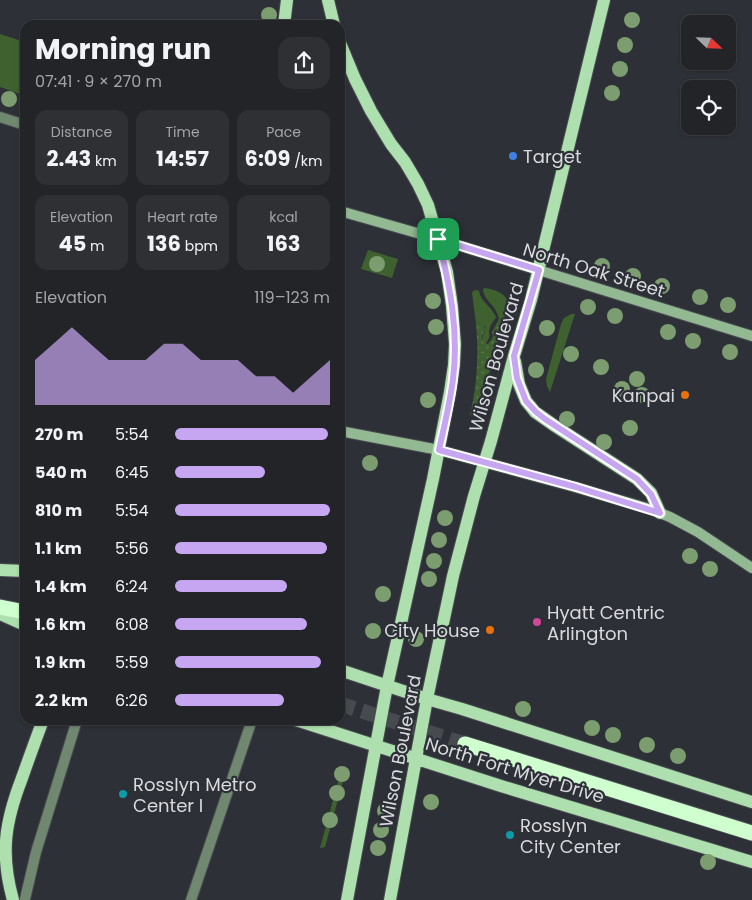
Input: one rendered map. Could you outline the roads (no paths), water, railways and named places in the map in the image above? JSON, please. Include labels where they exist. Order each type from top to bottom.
[{"type":"highway","points":[[0,607],[20,611]]},
{"type":"highway","name":"North Fort Myer Drive","points":[[465,744],[752,833]]},
{"type":"main road","points":[[285,20],[287,0]]},
{"type":"main road","points":[[328,0],[333,20]]},
{"type":"main road","name":"Wilson Boulevard","points":[[390,900],[427,699],[453,576],[539,270],[604,0]]},
{"type":"main road","name":"Wilson Boulevard","points":[[345,55],[371,111],[405,162],[428,205],[450,291],[455,344],[453,380],[387,686],[347,900]]},
{"type":"main road","points":[[514,356],[519,384],[526,401],[531,407],[555,426],[637,479],[651,494],[660,513]]},
{"type":"main road","points":[[0,570],[20,571]]},
{"type":"main road","points":[[0,614],[20,623]]},
{"type":"main road","points":[[345,672],[752,802]]},
{"type":"main road","points":[[19,900],[6,878],[2,846],[10,810],[41,725]]},
{"type":"main road","name":"North Fort Myer Drive","points":[[311,725],[501,786],[752,862]]},
{"type":"street","points":[[0,117],[20,123]]},
{"type":"street","name":"North Oak Street","points":[[345,213],[438,239],[752,336]]},
{"type":"street","points":[[345,432],[439,450],[576,487],[660,513],[698,532],[752,568]]},
{"type":"street","points":[[19,900],[75,725]]},
{"type":"street","points":[[191,900],[250,725]]},
{"type":"tunnel","points":[[345,706],[465,744]]},
{"type":"place","name":"Target","points":[[513,156]]},
{"type":"place","name":"Kanpai","points":[[685,395]]},
{"type":"place","name":"Hyatt Centric Arlington","points":[[537,622]]},
{"type":"place","name":"City House","points":[[490,630]]},
{"type":"place","name":"Rosslyn Metro Center I","points":[[123,794]]},
{"type":"place","name":"Rosslyn City Center","points":[[510,835]]}]
